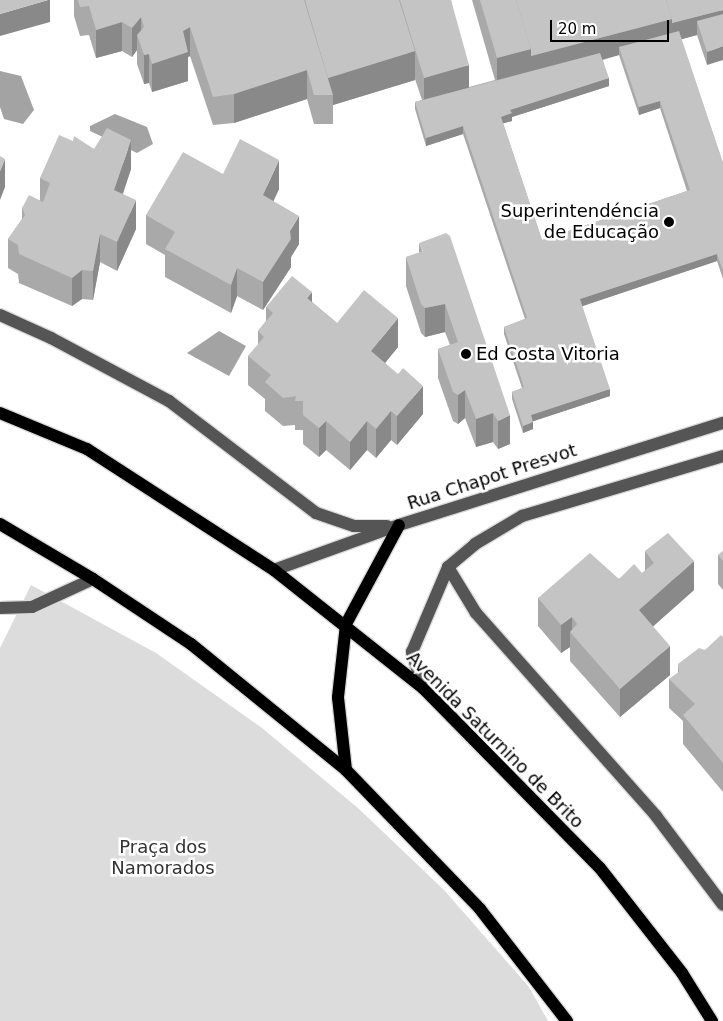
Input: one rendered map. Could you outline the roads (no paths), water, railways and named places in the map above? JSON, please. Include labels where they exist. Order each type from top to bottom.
[{"type":"main road","name":"Avenida Saturnino de Brito","points":[[0,413],[87,449],[274,570],[346,624],[423,688],[600,868],[682,973],[712,1021]]},
{"type":"main road","points":[[0,524],[93,579],[191,644],[346,770],[480,909],[567,1021]]},
{"type":"main road","points":[[346,770],[338,697],[346,624],[399,525]]},
{"type":"street","points":[[0,315],[52,338],[169,401],[259,473],[316,514],[354,526],[399,525]]},
{"type":"street","name":"Rua Chapot Presvot","points":[[274,570],[399,525],[723,423]]},
{"type":"street","points":[[423,688],[412,652],[448,567],[475,544],[522,516],[723,456]]},
{"type":"street","points":[[448,567],[476,614],[656,816],[723,905]]},
{"type":"street","points":[[0,608],[32,607],[93,579]]},
{"type":"place","name":"Superintendéncia de Educação","points":[[669,222]]},
{"type":"place","name":"Ed Costa Vitoria","points":[[466,354]]},
{"type":"park label","name":"Praça dos Namorados","points":[[163,858]]}]
